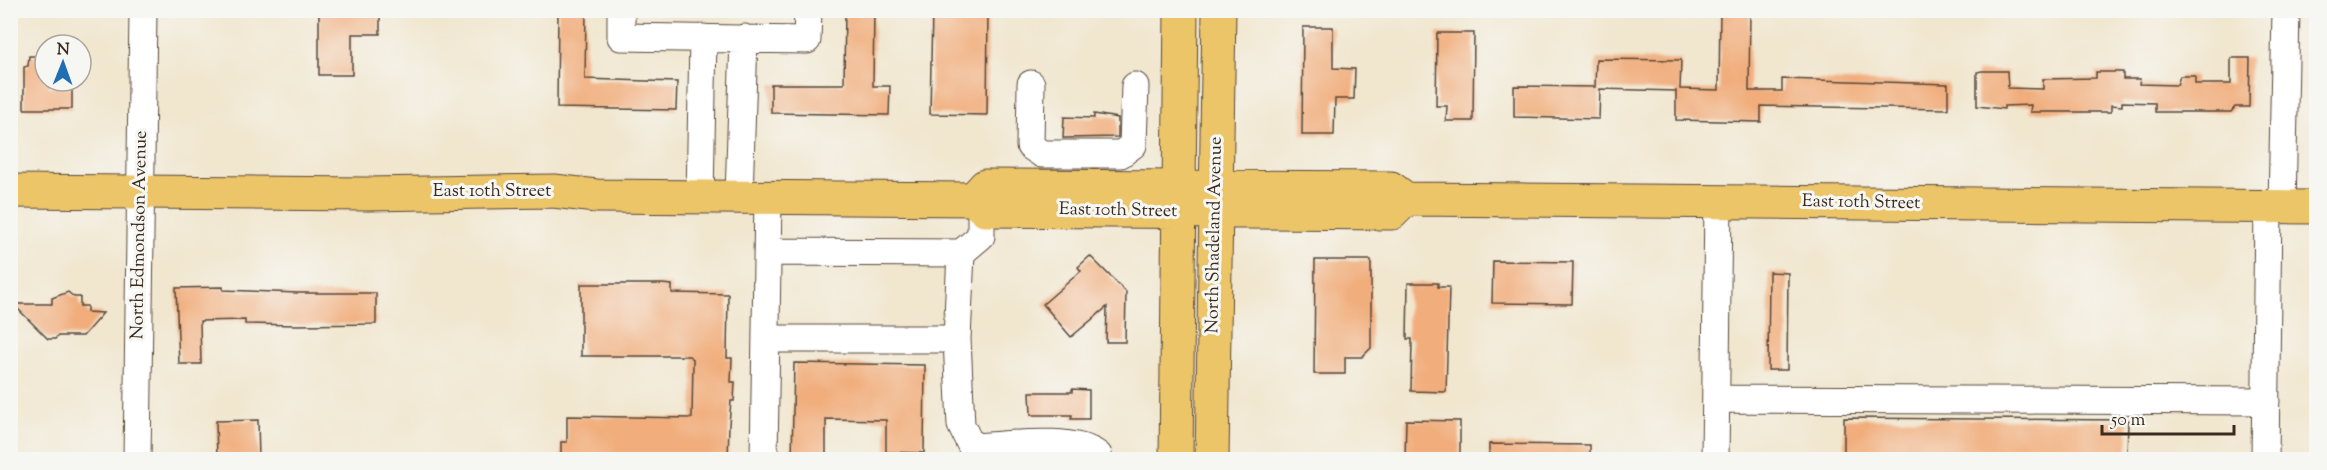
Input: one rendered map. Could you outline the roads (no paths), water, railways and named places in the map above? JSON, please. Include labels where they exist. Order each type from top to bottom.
[{"type":"main road","name":"North Shadeland Avenue","points":[[1176,459],[1180,10]]},
{"type":"main road","name":"North Shadeland Avenue","points":[[1212,459],[1219,10]]},
{"type":"main road","name":"East 10th Street","points":[[10,191],[554,191],[596,195],[977,202],[985,186],[1178,199],[1215,199],[1392,213],[1406,199],[2316,207]]},
{"type":"street","name":"North Edmondson Avenue","points":[[137,459],[142,10]]},
{"type":"street","points":[[621,10],[621,37],[807,40],[808,10]]},
{"type":"street","points":[[2265,459],[2265,401],[2286,10]]},
{"type":"street","points":[[700,197],[704,38]]},
{"type":"street","points":[[744,38],[754,197],[768,252],[764,459]]},
{"type":"street","points":[[1031,84],[1030,146],[1042,154],[1121,154],[1133,145],[1135,86]]},
{"type":"street","points":[[1715,459],[1718,201]]},
{"type":"street","points":[[768,252],[961,253],[981,236],[977,202]]},
{"type":"street","points":[[961,253],[957,339],[961,425],[975,453],[1067,444],[1090,449],[1098,455],[1098,459]]},
{"type":"street","points":[[766,339],[957,339]]},
{"type":"street","points":[[1716,399],[2265,401]]}]
